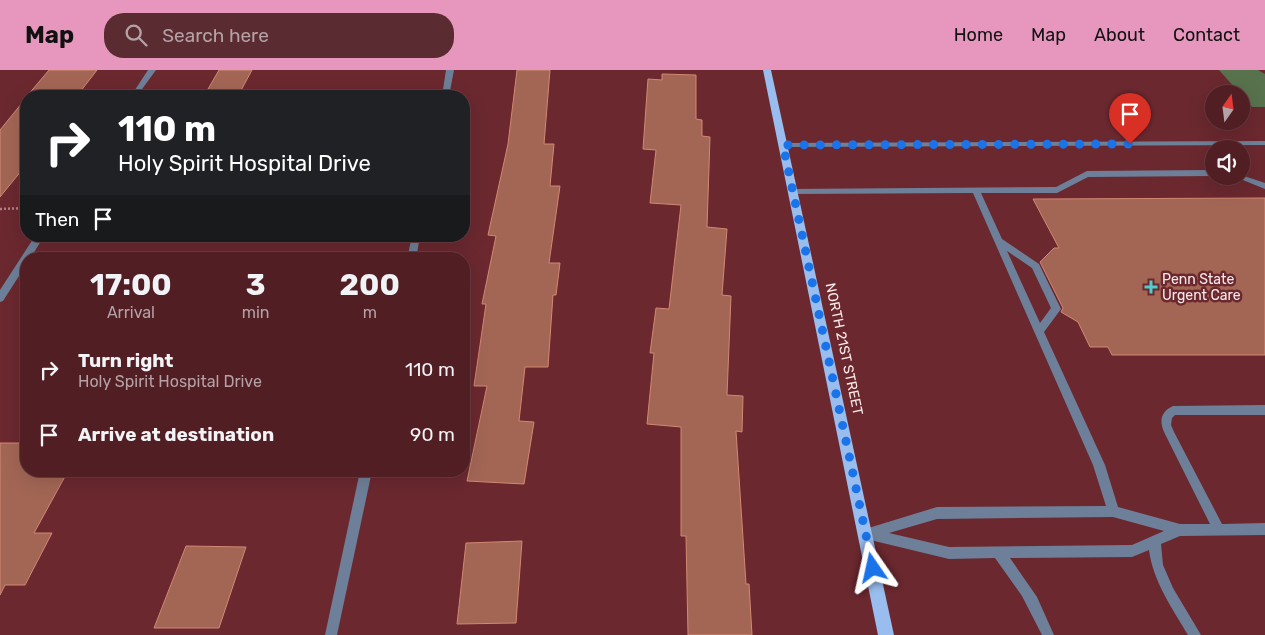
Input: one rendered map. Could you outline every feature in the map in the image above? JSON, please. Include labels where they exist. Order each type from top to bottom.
[{"type":"main road","name":"NORTH 21ST STREET","points":[[767,70],[886,635]]},
{"type":"street","points":[[138,90],[152,70]]},
{"type":"street","points":[[446,90],[450,70]]},
{"type":"street","points":[[783,145],[1265,143]]},
{"type":"street","points":[[792,191],[1057,190],[1087,174],[1205,174]]},
{"type":"street","points":[[1250,181],[1265,186]]},
{"type":"street","points":[[976,190],[1099,465],[1113,511]]},
{"type":"street","points":[[998,241],[1036,266],[1052,300],[1056,309],[1039,331]]},
{"type":"street","points":[[0,298],[20,267]]},
{"type":"street","points":[[1219,530],[1170,434],[1166,425],[1167,416],[1173,411],[1183,410],[1265,410]]},
{"type":"street","points":[[331,635],[365,477]]},
{"type":"street","points":[[866,534],[937,513],[1113,511],[1180,530],[1265,529]]},
{"type":"street","points":[[866,534],[948,553],[1132,551],[1180,530]]},
{"type":"street","points":[[1154,540],[1157,565],[1169,592],[1195,635]]},
{"type":"street","points":[[997,552],[1018,577],[1038,609],[1048,635]]},
{"type":"path","points":[[0,209],[20,208]]},
{"type":"green space","points":[[1219,70],[1258,70],[1265,74],[1265,107],[1252,107],[1250,105],[1250,85],[1232,85]]},
{"type":"building","points":[[49,70],[97,70],[82,90],[32,90]]},
{"type":"building","points":[[219,70],[252,70],[241,90],[207,90]]},
{"type":"building","points":[[517,70],[550,70],[544,144],[554,144],[550,186],[560,186],[549,263],[560,263],[556,295],[553,295],[548,367],[525,367],[519,421],[534,422],[524,484],[467,481],[468,477],[470,477],[470,467],[487,386],[474,386],[486,304],[482,304],[496,236],[488,235],[508,144]]},
{"type":"building","points":[[662,74],[696,75],[696,119],[702,120],[702,136],[710,137],[707,227],[727,229],[722,295],[731,296],[727,395],[743,396],[742,432],[736,431],[746,584],[749,584],[752,635],[688,635],[686,536],[681,536],[681,427],[647,424],[654,353],[650,353],[656,308],[669,309],[681,205],[650,203],[656,150],[643,149],[648,79],[662,80]]},
{"type":"building","points":[[20,105],[20,172],[0,197],[0,130]]},
{"type":"building","name":"Penn State Urgent Care","points":[[1265,198],[1265,355],[1112,355],[1108,347],[1090,347],[1078,322],[1061,312],[1063,308],[1040,262],[1054,248],[1059,248],[1033,199]]},
{"type":"building","points":[[0,443],[20,443],[20,477],[65,477],[34,533],[52,533],[25,585],[5,585],[0,595]]},
{"type":"building","points":[[522,541],[516,623],[457,624],[466,543]]},
{"type":"building","points":[[186,546],[246,547],[219,628],[154,628]]},
{"type":"place","name":"Penn State Urgent Care","points":[[1151,287]]},
{"type":"route","points":[[873,568],[783,145],[1130,144]]}]
